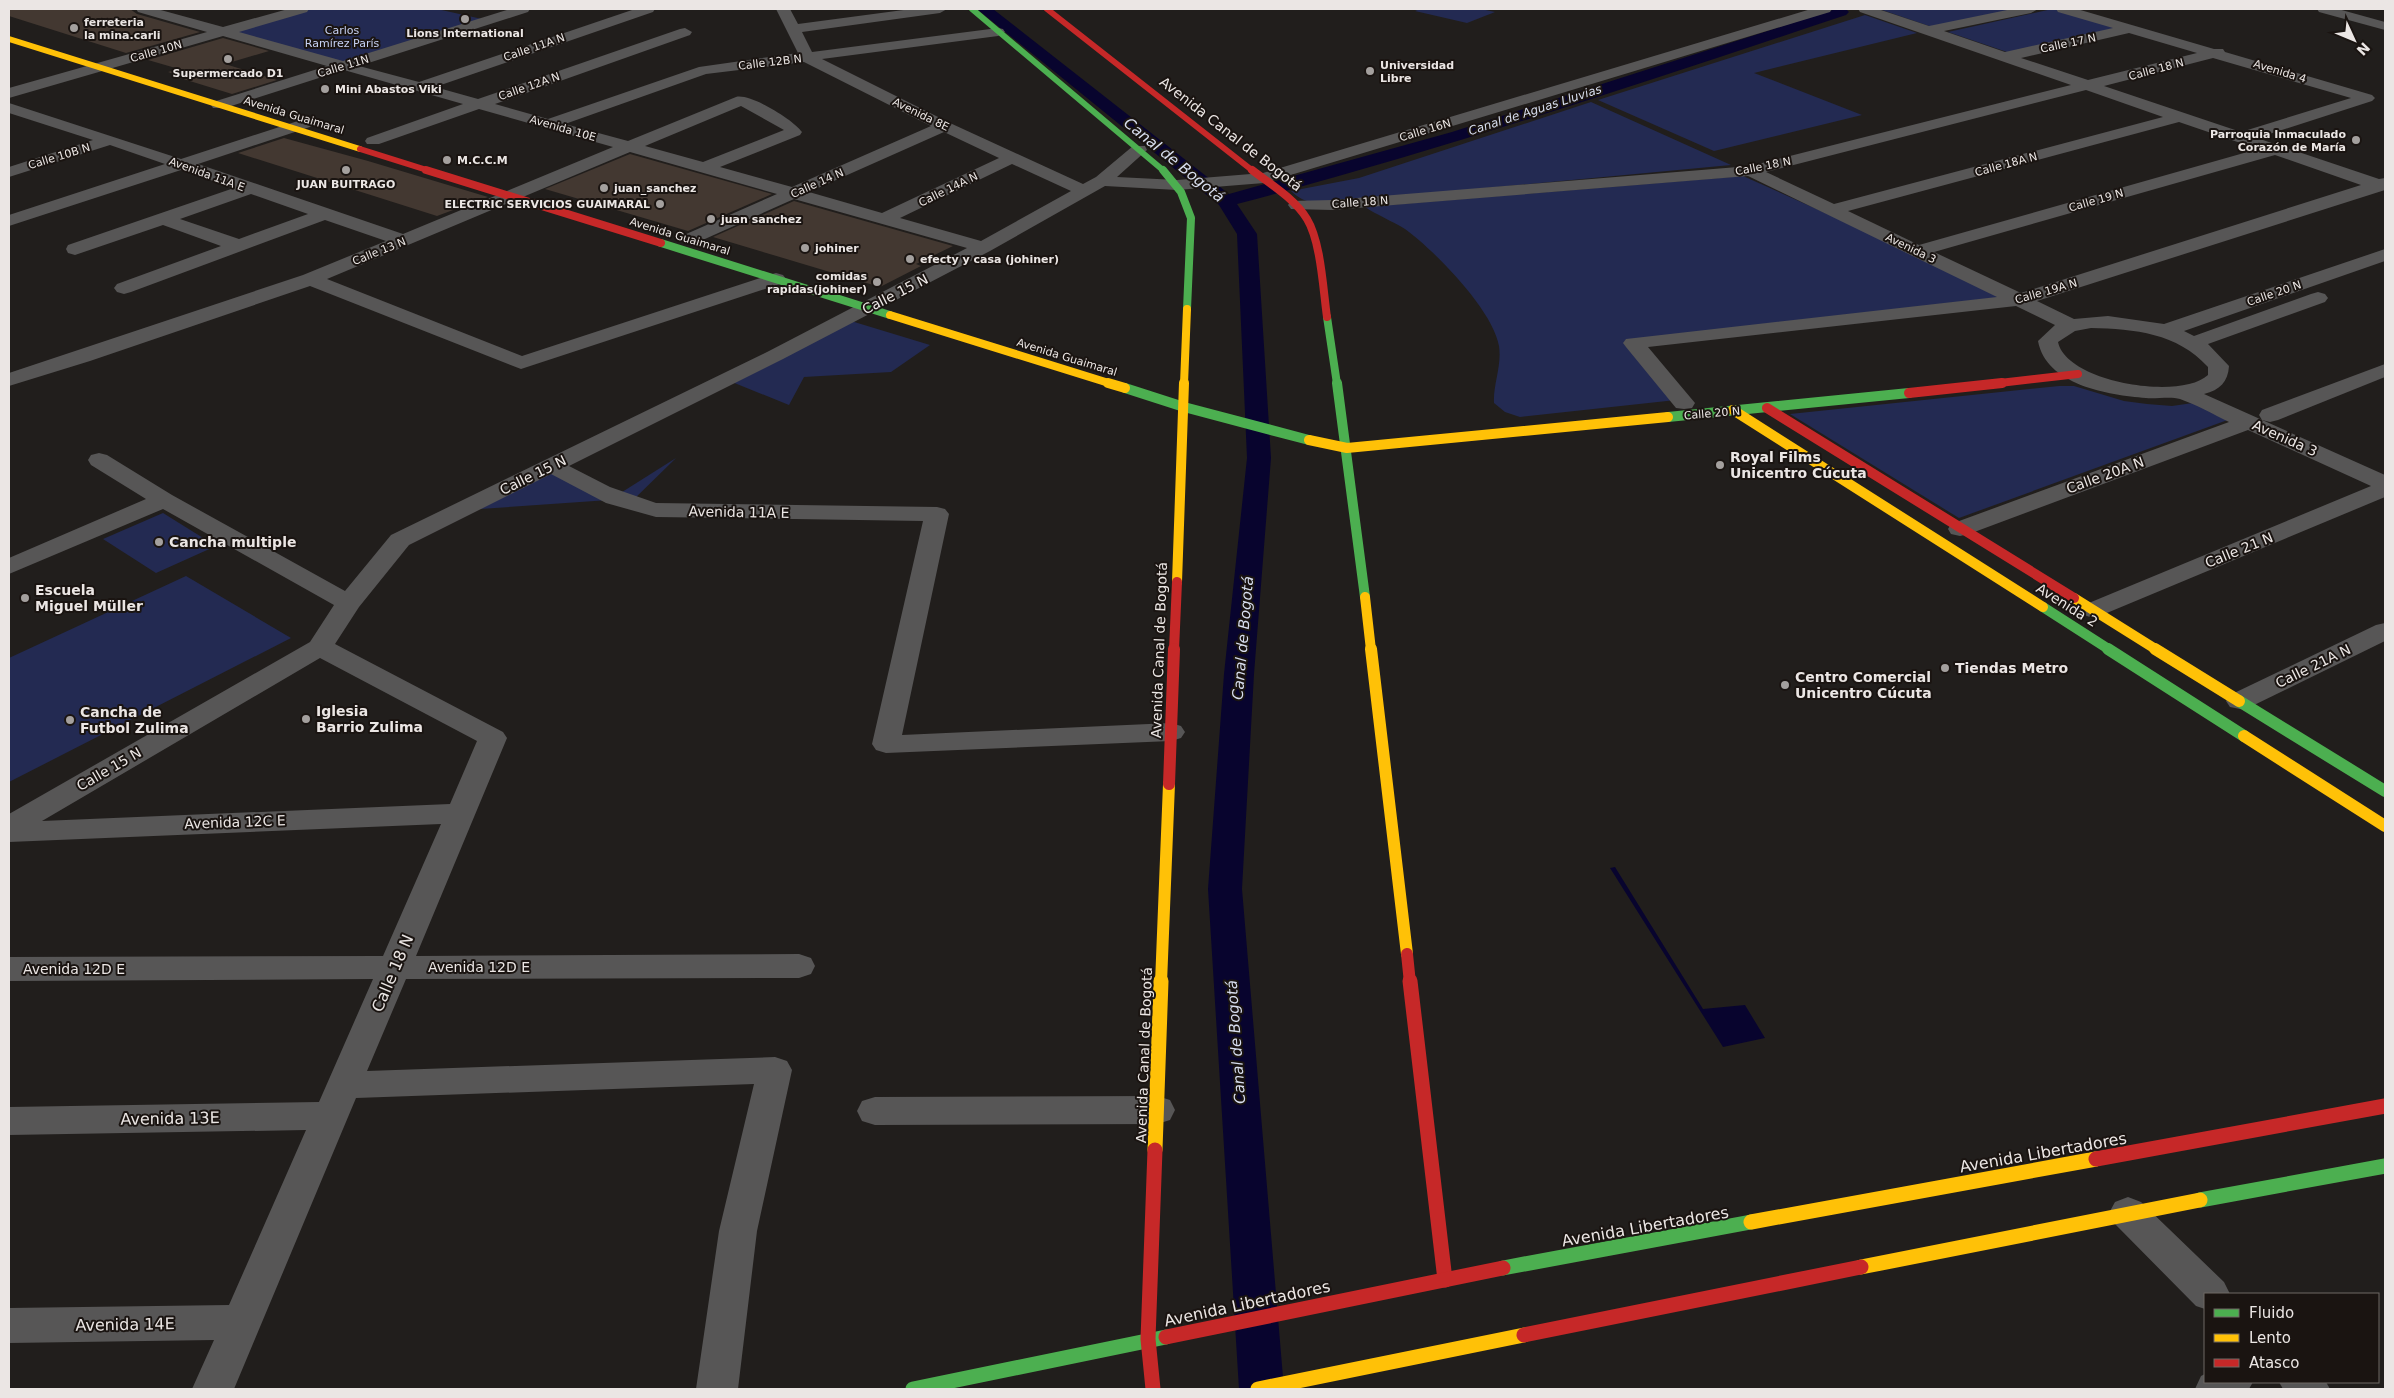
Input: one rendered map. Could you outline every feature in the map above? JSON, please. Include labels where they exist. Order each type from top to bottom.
[{"type":"main road","name":"Avenida Canal de Bogotá","points":[[972,9],[1139,150],[1186,185],[1191,218],[1148,1339],[1153,1389]]},
{"type":"main road","name":"Avenida Canal de Bogotá","points":[[1047,9],[1262,181],[1292,201],[1307,219],[1316,245],[1346,443],[1445,1280]]},
{"type":"main road","name":"Avenida Guaimaral","points":[[9,28],[449,165]]},
{"type":"main road","name":"Avenida Guaimaral","points":[[9,39],[292,128],[507,189],[776,279],[879,301],[1184,407],[1331,446],[1346,443]]},
{"type":"main road","points":[[525,188],[543,194]]},
{"type":"main road","name":"Avenida Guaimaral","points":[[685,238],[708,245]]},
{"type":"main road","name":"Calle 20 N","points":[[1346,443],[1767,408],[2063,368]]},
{"type":"main road","name":"Avenida 2","points":[[1767,408],[2385,791]]},
{"type":"main road","name":"Avenida 2","points":[[1732,410],[2385,826]]},
{"type":"main road","points":[[1292,423],[1328,433],[1346,443],[1390,432]]},
{"type":"main road","name":"Avenida Libertadores","points":[[913,1389],[1148,1339],[1187,1334],[1422,1283],[2385,1106]]},
{"type":"main road","points":[[1258,1389],[2128,1213],[2385,1166]]},
{"type":"street","name":"Avenida 10E","points":[[143,9],[983,248]]},
{"type":"street","points":[[166,15],[190,9]]},
{"type":"street","name":"Calle 10N","points":[[9,93],[302,9]]},
{"type":"street","name":"Calle 11N","points":[[219,105],[523,9]]},
{"type":"street","name":"Calle 11A N","points":[[420,87],[648,9]]},
{"type":"street","points":[[783,9],[808,58]]},
{"type":"street","points":[[792,29],[940,9]]},
{"type":"street","name":"Calle 16N","points":[[1186,185],[1262,181],[1825,9]]},
{"type":"street","points":[[1865,9],[2274,150],[2383,185]]},
{"type":"street","points":[[1929,31],[2031,9]]},
{"type":"street","name":"Avenida 4","points":[[2063,9],[2218,52],[2367,98],[2240,138]]},
{"type":"street","points":[[2324,9],[2385,26]]},
{"type":"street","name":"Calle 12A N","points":[[373,141],[688,34],[682,16]]},
{"type":"street","name":"Calle 17 N","points":[[2004,56],[2132,28]]},
{"type":"street","name":"Calle 12B N","points":[[550,124],[704,70],[998,32]]},
{"type":"street","name":"Calle 18 N","points":[[1292,201],[1342,204],[1750,171],[2218,52]]},
{"type":"street","name":"Avenida 8E","points":[[808,58],[944,126],[1084,191]]},
{"type":"street","name":"Calle 13 N","points":[[9,380],[83,357],[310,279],[405,241],[507,189],[525,188],[742,100],[789,126],[794,132],[703,168]]},
{"type":"street","name":"Avenida 11A E","points":[[9,108],[110,140],[248,189],[405,241]]},
{"type":"street","name":"Calle 18A N","points":[[1833,210],[2180,117]]},
{"type":"street","points":[[18,127],[46,119]]},
{"type":"street","points":[[9,222],[310,122]]},
{"type":"street","name":"Calle 14 N","points":[[685,238],[793,193],[944,126]]},
{"type":"street","name":"Calle 10B N","points":[[9,172],[110,140]]},
{"type":"street","name":"Calle 15 N","points":[[9,827],[320,647],[348,603],[400,540],[983,248],[1102,181],[1139,150]]},
{"type":"street","name":"Calle 19 N","points":[[1918,251],[2274,150]]},
{"type":"street","name":"Calle 14A N","points":[[884,219],[1011,158]]},
{"type":"street","name":"Avenida 3","points":[[1750,171],[2071,325]]},
{"type":"street","points":[[1102,181],[1186,185]]},
{"type":"street","name":"Calle 19A N","points":[[1684,403],[1633,343],[2020,300],[2383,185]]},
{"type":"street","points":[[75,249],[248,189]]},
{"type":"street","points":[[124,288],[324,214]]},
{"type":"street","points":[[164,218],[240,246]]},
{"type":"street","name":"Calle 20 N","points":[[2164,331],[2385,255]]},
{"type":"street","name":"Calle 20 N","points":[[2193,342],[2385,274]]},
{"type":"street","points":[[310,279],[521,363],[776,279]]},
{"type":"street","points":[[2114,322],[2164,331],[2193,342],[2210,354],[2219,366],[2218,378],[2207,386],[2184,393],[2158,394],[2130,391],[2102,384],[2063,368],[2050,352],[2048,341],[2056,331],[2071,325],[2114,322]]},
{"type":"street","name":"Calle 20A N","points":[[1960,529],[2385,370]]},
{"type":"street","name":"Avenida 3","points":[[2207,386],[2259,418],[2385,484]]},
{"type":"street","name":"Avenida 3","points":[[2184,393],[2259,418],[2385,467]]},
{"type":"street","points":[[99,460],[164,500],[348,603]]},
{"type":"street","name":"Avenida 11A E","points":[[552,465],[599,492],[628,505],[656,510],[937,514],[886,744],[1171,732]]},
{"type":"street","name":"Calle 21 N","points":[[2092,610],[2385,490]]},
{"type":"street","points":[[9,567],[164,500]]},
{"type":"street","name":"Calle 21A N","points":[[2240,701],[2385,631]]},
{"type":"street","name":"Calle 18 N","points":[[213,1389],[493,738],[320,647]]},
{"type":"street","name":"Avenida 12C E","points":[[9,832],[461,813]]},
{"type":"street","name":"Avenida 12D E","points":[[9,969],[799,966]]},
{"type":"street","name":"Avenida 13E","points":[[9,1121],[776,1070],[738,1231],[717,1389]]},
{"type":"street","points":[[875,1111],[1157,1110]]},
{"type":"street","points":[[2128,1213],[2209,1293]]},
{"type":"street","name":"Avenida 14E","points":[[9,1326],[242,1322]]},
{"type":"street","points":[[2216,1389],[2230,1383]]},
{"type":"green space","name":"Carlos Ramírez París","points":[[306,9],[437,9],[482,19],[343,64],[225,33]]},
{"type":"green space","points":[[1420,9],[1481,9],[1495,12],[1467,23],[1415,11]]},
{"type":"green space","points":[[2019,9],[1932,27],[1882,10]]},
{"type":"green space","points":[[2052,9],[2061,9],[2120,27],[2010,53],[1948,32]]},
{"type":"green space","points":[[1865,15],[1917,33],[1754,73],[1862,115],[1714,151],[1598,100]]},
{"type":"green space","points":[[1591,102],[1731,165],[1328,203],[1308,201],[1299,198],[1291,191],[1359,178]]},
{"type":"green space","points":[[1743,176],[2011,296],[1625,340],[1676,400],[1520,417],[1505,412],[1494,403],[1500,353],[1494,331],[1486,315],[1461,282],[1431,251],[1405,229],[1365,207]]},
{"type":"green space","points":[[851,321],[930,345],[891,372],[804,377],[789,405],[732,382]]},
{"type":"green space","points":[[2074,386],[2124,401],[2147,404],[2172,406],[2193,403],[2233,418],[1959,518],[1790,414]]},
{"type":"green space","points":[[676,458],[628,505],[619,494]]},
{"type":"green space","points":[[550,468],[609,500],[465,510]]},
{"type":"green space","name":"Cancha multiple","points":[[163,513],[216,546],[156,573],[103,539]]},
{"type":"green space","name":"Cancha de Futbol Zulima","points":[[186,576],[291,638],[9,782],[9,658]]},
{"type":"shaded area","points":[[1615,867],[1703,1009],[1745,1005],[1765,1038],[1723,1047],[1610,868]]},
{"type":"building","points":[[9,9],[130,9],[137,14],[200,32],[126,53],[9,16]]},
{"type":"building","points":[[223,38],[269,51],[225,64],[277,80],[232,94],[180,78],[184,77],[168,72],[179,69],[148,60]]},
{"type":"building","points":[[284,138],[488,197],[437,216],[238,153]]},
{"type":"building","points":[[630,154],[772,194],[688,231],[545,189]]},
{"type":"building","points":[[794,201],[953,246],[916,264],[921,266],[880,287],[713,237]]},
{"type":"waterway","name":"Canal de Bogotá","points":[[984,9],[1226,201]]},
{"type":"waterway","name":"Canal de Aguas Lluvias","points":[[1226,201],[1304,181],[1458,136],[1612,88],[1841,12]]},
{"type":"waterway","name":"Canal de Bogotá","points":[[1226,201],[1247,234],[1259,458],[1239,674],[1225,889],[1253,1247],[1262,1389]]},
{"type":"traffic: fast","points":[[972,9],[1163,170],[1177,187],[1187,204],[1191,218],[1187,309]]},
{"type":"traffic: fast","points":[[661,243],[890,315]]},
{"type":"traffic: fast","points":[[1327,317],[1347,448],[1365,597]]},
{"type":"traffic: fast","points":[[1125,388],[1184,407],[1309,440]]},
{"type":"traffic: fast","points":[[1668,417],[1909,393]]},
{"type":"traffic: fast","points":[[2043,607],[2244,736]]},
{"type":"traffic: fast","points":[[2239,701],[2385,791]]},
{"type":"traffic: fast","points":[[2200,1200],[2385,1166]]},
{"type":"traffic: fast","points":[[1503,1268],[1751,1222]]},
{"type":"traffic: fast","points":[[913,1389],[1166,1337]]},
{"type":"traffic: slow","points":[[9,39],[360,149]]},
{"type":"traffic: slow","points":[[1177,582],[1187,309]]},
{"type":"traffic: slow","points":[[890,315],[1125,388]]},
{"type":"traffic: slow","points":[[1733,410],[2043,607]]},
{"type":"traffic: slow","points":[[1309,440],[1347,448],[1668,417]]},
{"type":"traffic: slow","points":[[1365,597],[1407,954]]},
{"type":"traffic: slow","points":[[2074,598],[2239,701]]},
{"type":"traffic: slow","points":[[2244,736],[2385,826]]},
{"type":"traffic: slow","points":[[1155,1150],[1169,784]]},
{"type":"traffic: slow","points":[[1751,1222],[2096,1159]]},
{"type":"traffic: slow","points":[[1861,1267],[2200,1200]]},
{"type":"traffic: slow","points":[[1258,1389],[1524,1335]]},
{"type":"traffic: jam","points":[[1047,9],[1288,198],[1307,219],[1316,245],[1327,317]]},
{"type":"traffic: jam","points":[[360,149],[661,243]]},
{"type":"traffic: jam","points":[[1909,393],[2078,374]]},
{"type":"traffic: jam","points":[[1767,408],[2074,598]]},
{"type":"traffic: jam","points":[[1169,784],[1177,582]]},
{"type":"traffic: jam","points":[[1407,954],[1445,1280]]},
{"type":"traffic: jam","points":[[2096,1159],[2385,1106]]},
{"type":"traffic: jam","points":[[1153,1389],[1148,1339],[1155,1150]]},
{"type":"traffic: jam","points":[[1524,1335],[1861,1267]]},
{"type":"traffic: jam","points":[[1166,1337],[1503,1268]]},
{"type":"place","name":"Lions International","points":[[465,19]]},
{"type":"place","name":"ferreteria la mina.carli","points":[[74,28]]},
{"type":"place","name":"Supermercado D1","points":[[228,59]]},
{"type":"place","name":"Universidad Libre","points":[[1370,71]]},
{"type":"place","name":"Mini Abastos Viki","points":[[325,89]]},
{"type":"place","name":"Parroquia Inmaculado Corazón de María","points":[[2356,140]]},
{"type":"place","name":"M.C.C.M","points":[[447,160]]},
{"type":"place","name":"JUAN BUITRAGO","points":[[346,170]]},
{"type":"place","name":"juan_sanchez","points":[[604,188]]},
{"type":"place","name":"ELECTRIC SERVICIOS GUAIMARAL","points":[[660,204]]},
{"type":"place","name":"juan sanchez","points":[[711,219]]},
{"type":"place","name":"johiner","points":[[805,248]]},
{"type":"place","name":"efecty y casa (johiner)","points":[[910,259]]},
{"type":"place","name":"comidas rapidas(johiner)","points":[[877,282]]},
{"type":"place","name":"Royal Films Unicentro Cúcuta","points":[[1720,465]]},
{"type":"place","name":"Cancha multiple","points":[[159,542]]},
{"type":"place","name":"Escuela Miguel Müller","points":[[25,598]]},
{"type":"place","name":"Tiendas Metro","points":[[1945,668]]},
{"type":"place","name":"Centro Comercial Unicentro Cúcuta","points":[[1785,685]]},
{"type":"place","name":"Iglesia Barrio Zulima","points":[[306,719]]},
{"type":"place","name":"Cancha de Futbol Zulima","points":[[70,720]]}]
